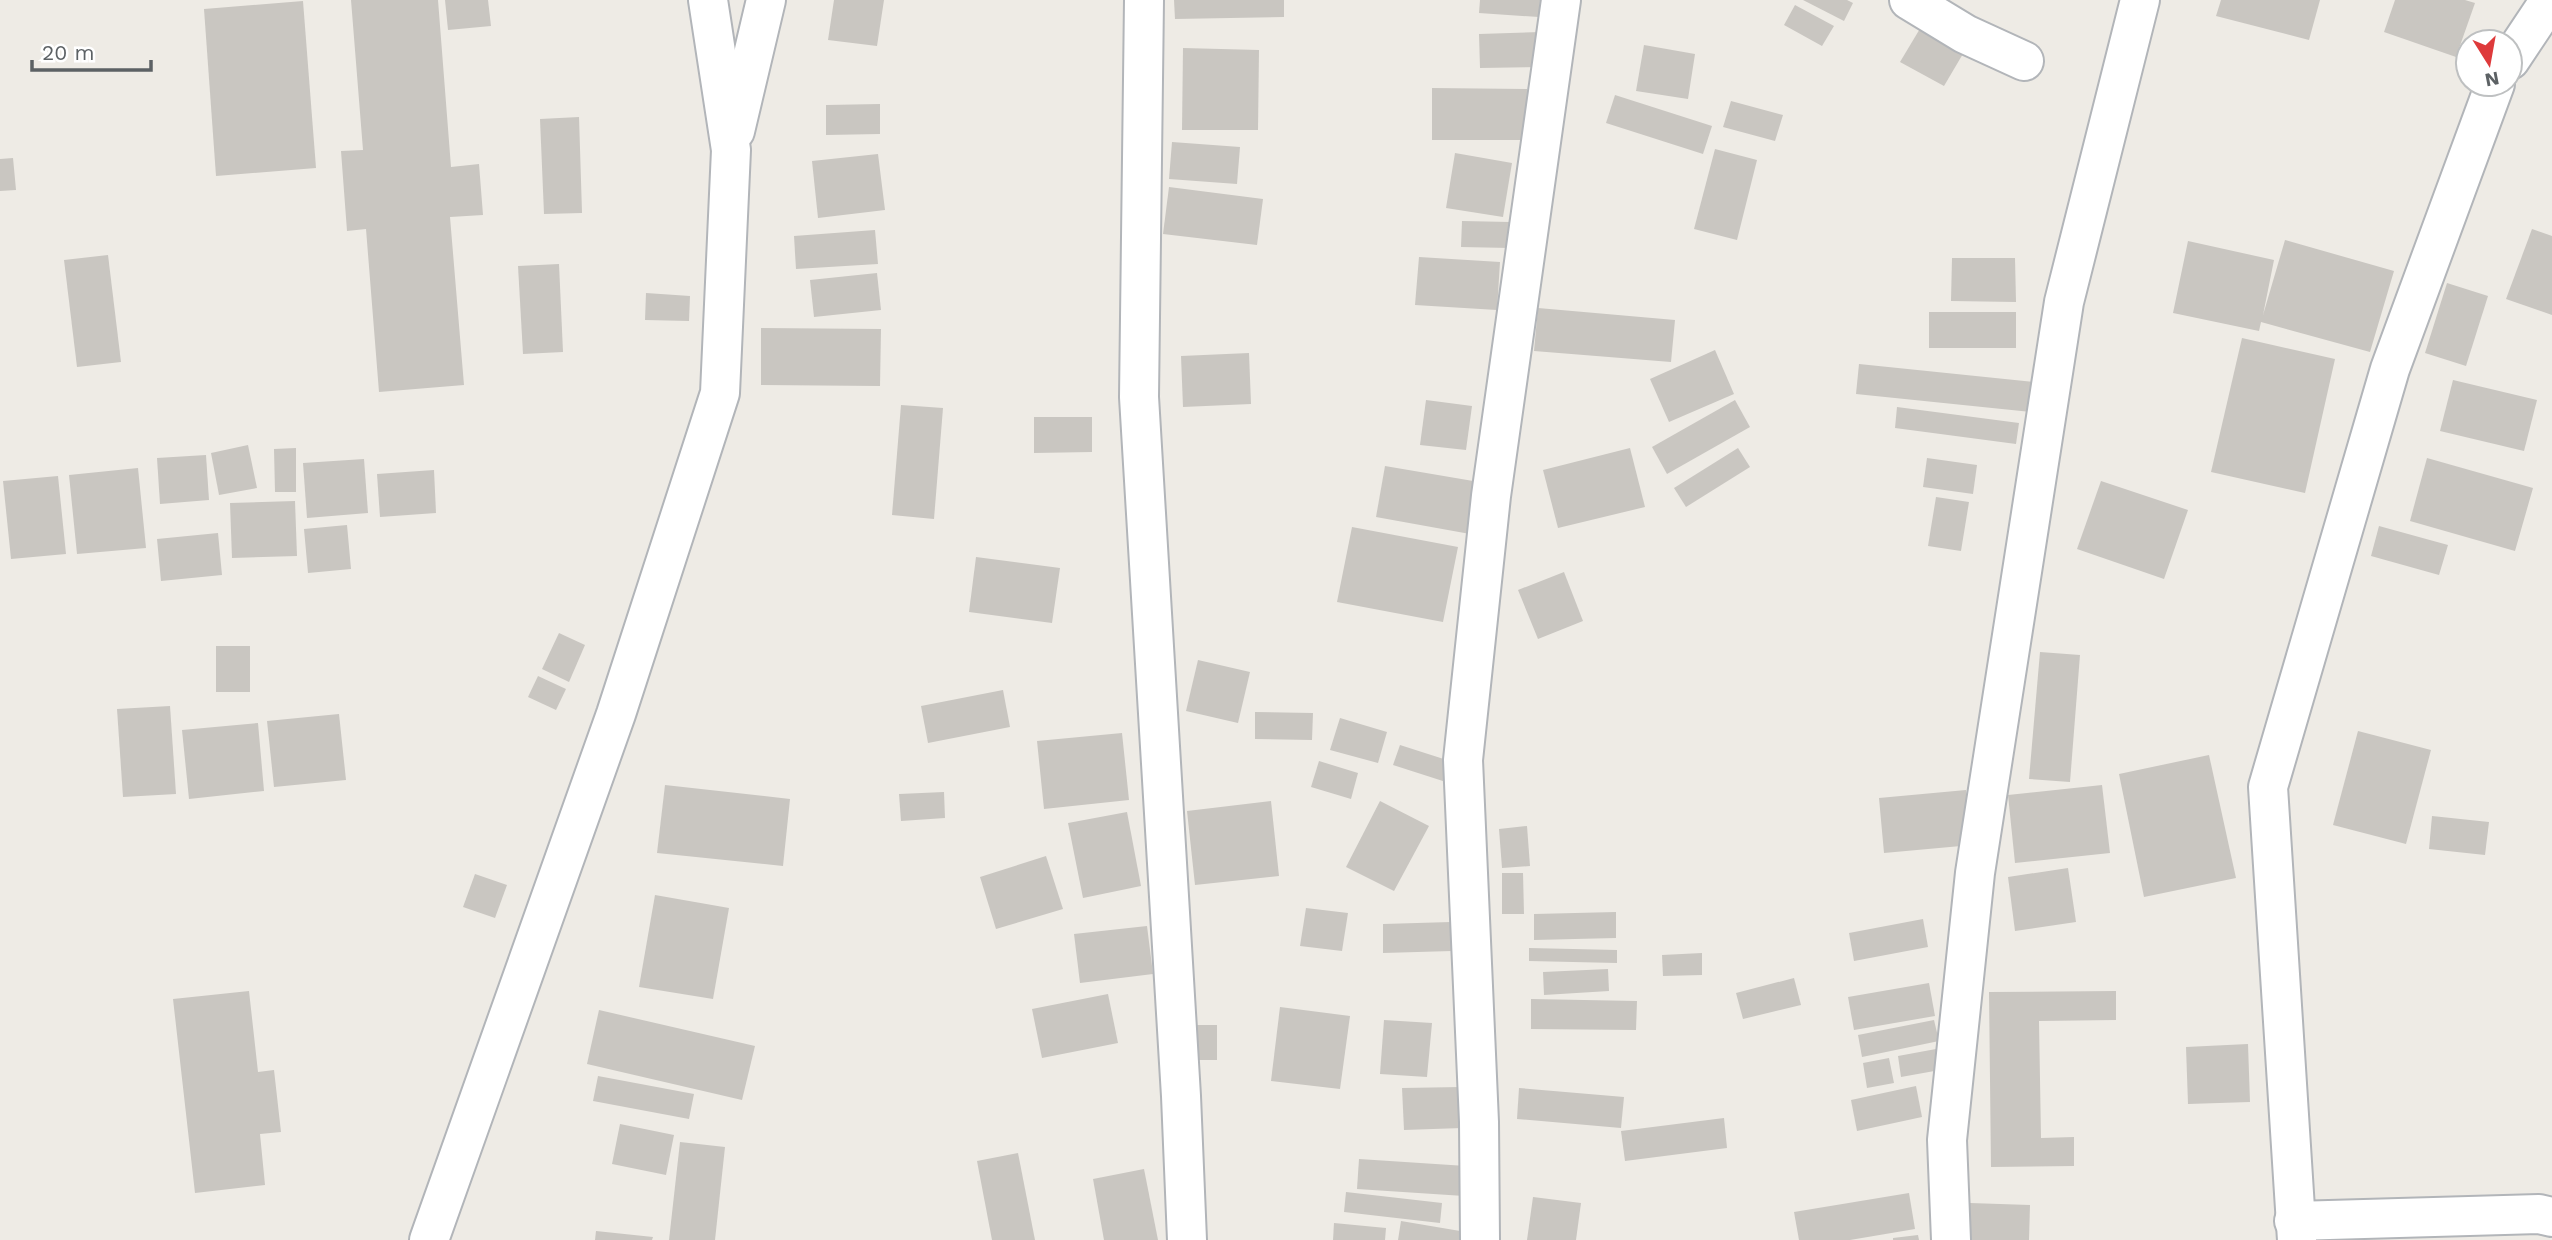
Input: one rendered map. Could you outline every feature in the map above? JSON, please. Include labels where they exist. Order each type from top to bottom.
[{"type":"street","points":[[708,0],[731,150]]},
{"type":"street","points":[[429,1240],[616,714],[720,393],[731,150],[766,0]]},
{"type":"street","points":[[1144,0],[1139,397],[1181,1096],[1186,1240]]},
{"type":"street","points":[[1480,1240],[1479,1122],[1463,760],[1491,496],[1561,0]]},
{"type":"street","points":[[1909,0],[1965,34],[2024,61]]},
{"type":"street","points":[[1951,1240],[1947,1140],[1975,873],[2064,302],[2140,0]]},
{"type":"street","points":[[2524,39],[2550,0]]},
{"type":"street","points":[[2490,98],[2390,369],[2268,787],[2295,1230],[2539,1214],[2552,1217]]},
{"type":"building","points":[[351,0],[438,0],[451,167],[479,164],[483,215],[450,217],[464,385],[379,392],[366,229],[347,231],[341,151],[363,150]]},
{"type":"building","points":[[445,0],[488,0],[491,26],[448,30]]},
{"type":"building","points":[[834,0],[884,0],[877,46],[828,40]]},
{"type":"building","points":[[1174,0],[1284,0],[1284,17],[1175,19]]},
{"type":"building","points":[[1480,0],[1540,0],[1539,17],[1479,13]]},
{"type":"building","points":[[1803,0],[1847,0],[1853,3],[1844,21]]},
{"type":"building","points":[[2221,0],[2320,0],[2309,40],[2216,16]]},
{"type":"building","points":[[2395,0],[2465,0],[2475,3],[2466,28],[2454,28],[2454,56],[2384,32]]},
{"type":"building","points":[[303,1],[316,168],[216,176],[204,9]]},
{"type":"building","points":[[1795,5],[1834,26],[1822,46],[1784,25]]},
{"type":"building","points":[[1924,22],[1967,47],[1944,86],[1900,62]]},
{"type":"building","points":[[1541,32],[1542,67],[1480,68],[1479,34]]},
{"type":"building","points":[[1644,45],[1695,54],[1688,99],[1636,91]]},
{"type":"building","points":[[1183,48],[1259,50],[1258,130],[1182,130]]},
{"type":"building","points":[[1432,88],[1527,89],[1526,140],[1432,140]]},
{"type":"building","points":[[1615,95],[1712,126],[1703,154],[1606,123]]},
{"type":"building","points":[[1731,101],[1783,115],[1775,141],[1723,127]]},
{"type":"building","points":[[880,104],[880,134],[826,135],[826,105]]},
{"type":"building","points":[[579,117],[582,213],[544,214],[540,119]]},
{"type":"building","points":[[1172,142],[1240,147],[1237,184],[1169,179]]},
{"type":"building","points":[[1715,149],[1757,160],[1737,240],[1694,229]]},
{"type":"building","points":[[1455,153],[1512,163],[1503,217],[1446,208]]},
{"type":"building","points":[[878,154],[885,210],[818,218],[812,161]]},
{"type":"building","points":[[13,158],[16,190],[0,191],[0,159]]},
{"type":"building","points":[[1169,187],[1263,199],[1257,245],[1163,234]]},
{"type":"building","points":[[1462,221],[1510,222],[1510,248],[1461,247]]},
{"type":"building","points":[[2532,229],[2552,236],[2552,315],[2506,299]]},
{"type":"building","points":[[875,230],[878,264],[796,269],[794,236]]},
{"type":"building","points":[[2285,240],[2394,271],[2370,352],[2261,322],[2259,331],[2173,313],[2188,241],[2274,260],[2263,315]]},
{"type":"building","points":[[108,255],[121,362],[77,367],[64,260]]},
{"type":"building","points":[[1419,257],[1500,262],[1497,310],[1415,305]]},
{"type":"building","points":[[1952,258],[2015,258],[2016,302],[1951,301]]},
{"type":"building","points":[[559,264],[563,352],[523,354],[518,266]]},
{"type":"building","points":[[877,273],[881,310],[814,317],[810,280]]},
{"type":"building","points":[[2447,283],[2488,296],[2466,366],[2425,353]]},
{"type":"building","points":[[646,293],[690,296],[689,321],[645,320]]},
{"type":"building","points":[[1538,308],[1675,320],[1671,362],[1534,351]]},
{"type":"building","points":[[1929,312],[2016,312],[2016,348],[1929,348]]},
{"type":"building","points":[[761,328],[881,329],[880,386],[761,385]]},
{"type":"building","points":[[2242,338],[2335,359],[2305,493],[2211,472]]},
{"type":"building","points":[[1715,350],[1734,394],[1669,422],[1650,379]]},
{"type":"building","points":[[1249,353],[1251,404],[1183,407],[1181,356]]},
{"type":"building","points":[[1859,364],[2034,382],[2031,412],[1856,394]]},
{"type":"building","points":[[2453,380],[2537,400],[2524,451],[2440,431]]},
{"type":"building","points":[[1426,400],[1472,406],[1466,450],[1420,445]]},
{"type":"building","points":[[1735,400],[1750,427],[1667,474],[1652,447]]},
{"type":"building","points":[[901,405],[943,408],[934,519],[892,515]]},
{"type":"building","points":[[1897,407],[2019,423],[2016,444],[1895,428]]},
{"type":"building","points":[[1034,417],[1092,417],[1092,452],[1034,453]]},
{"type":"building","points":[[248,445],[257,488],[219,495],[211,453]]},
{"type":"building","points":[[296,448],[296,492],[275,492],[274,449]]},
{"type":"building","points":[[1630,448],[1645,507],[1558,528],[1543,470]]},
{"type":"building","points":[[1738,448],[1750,467],[1686,507],[1674,488]]},
{"type":"building","points":[[206,455],[209,500],[160,504],[157,458]]},
{"type":"building","points":[[1927,458],[1977,465],[1973,494],[1923,487]]},
{"type":"building","points":[[2427,458],[2533,488],[2515,551],[2410,521]]},
{"type":"building","points":[[364,459],[368,513],[307,518],[303,463]]},
{"type":"building","points":[[1385,466],[1479,482],[1470,534],[1376,517]]},
{"type":"building","points":[[138,468],[146,548],[77,554],[69,475]]},
{"type":"building","points":[[434,470],[436,513],[380,517],[377,474]]},
{"type":"building","points":[[58,476],[66,554],[11,559],[3,481]]},
{"type":"building","points":[[2101,481],[2188,510],[2164,579],[2077,549]]},
{"type":"building","points":[[1936,497],[1969,502],[1961,551],[1928,546]]},
{"type":"building","points":[[295,501],[297,556],[232,558],[230,503]]},
{"type":"building","points":[[347,525],[351,569],[308,573],[304,529]]},
{"type":"building","points":[[2379,526],[2448,545],[2439,575],[2371,556]]},
{"type":"building","points":[[1352,527],[1458,547],[1443,622],[1337,602]]},
{"type":"building","points":[[218,533],[222,575],[161,581],[157,539]]},
{"type":"building","points":[[976,557],[1060,568],[1052,623],[969,612]]},
{"type":"building","points":[[1564,572],[1583,621],[1538,639],[1518,590]]},
{"type":"building","points":[[559,633],[585,645],[569,682],[542,669]]},
{"type":"building","points":[[216,646],[250,646],[250,692],[216,692]]},
{"type":"building","points":[[2040,652],[2080,655],[2070,782],[2029,779]]},
{"type":"building","points":[[1198,660],[1250,672],[1238,723],[1186,711]]},
{"type":"building","points":[[538,676],[566,689],[556,710],[528,697]]},
{"type":"building","points":[[1003,690],[1010,727],[928,743],[921,706]]},
{"type":"building","points":[[170,706],[176,794],[123,797],[117,709]]},
{"type":"building","points":[[1255,712],[1313,713],[1312,740],[1255,739]]},
{"type":"building","points":[[339,714],[346,780],[274,787],[267,721]]},
{"type":"building","points":[[1340,718],[1387,732],[1378,763],[1330,750]]},
{"type":"building","points":[[258,723],[264,791],[189,799],[182,730]]},
{"type":"building","points":[[2358,731],[2431,750],[2406,844],[2333,825]]},
{"type":"building","points":[[1122,733],[1129,800],[1044,809],[1037,741]]},
{"type":"building","points":[[1400,745],[1453,762],[1446,782],[1393,765]]},
{"type":"building","points":[[2209,755],[2236,878],[2144,897],[2119,774]]},
{"type":"building","points":[[1319,761],[1358,773],[1351,799],[1311,787]]},
{"type":"building","points":[[665,785],[790,799],[783,866],[657,853]]},
{"type":"building","points":[[2102,785],[2110,853],[2015,863],[2008,795]]},
{"type":"building","points":[[1966,790],[1972,845],[1884,853],[1879,798]]},
{"type":"building","points":[[944,792],[945,818],[901,821],[899,794]]},
{"type":"building","points":[[1271,801],[1279,876],[1195,885],[1187,811]]},
{"type":"building","points":[[1380,801],[1429,826],[1394,891],[1346,867]]},
{"type":"building","points":[[1127,812],[1141,886],[1083,898],[1068,823]]},
{"type":"building","points":[[2432,816],[2489,822],[2485,855],[2429,849]]},
{"type":"building","points":[[1527,826],[1530,866],[1502,868],[1499,829]]},
{"type":"building","points":[[1046,856],[1063,909],[996,929],[980,877]]},
{"type":"building","points":[[2068,868],[2076,922],[2015,931],[2008,877]]},
{"type":"building","points":[[1502,873],[1523,873],[1524,914],[1502,914]]},
{"type":"building","points":[[475,874],[507,885],[495,918],[463,907]]},
{"type":"building","points":[[655,895],[729,908],[713,999],[639,987]]},
{"type":"building","points":[[1306,908],[1348,913],[1342,951],[1300,946]]},
{"type":"building","points":[[1616,912],[1616,938],[1534,940],[1534,914]]},
{"type":"building","points":[[1923,919],[1928,947],[1854,961],[1849,933]]},
{"type":"building","points":[[1451,922],[1452,951],[1383,953],[1383,924]]},
{"type":"building","points":[[1147,926],[1153,974],[1080,983],[1074,934]]},
{"type":"building","points":[[1529,948],[1617,950],[1617,963],[1529,961]]},
{"type":"building","points":[[1702,953],[1702,975],[1663,976],[1662,955]]},
{"type":"building","points":[[1608,969],[1609,991],[1544,995],[1543,972]]},
{"type":"building","points":[[1794,978],[1801,1005],[1743,1019],[1736,993]]},
{"type":"building","points":[[1929,983],[1935,1016],[1854,1030],[1848,997]]},
{"type":"building","points":[[249,991],[258,1072],[274,1070],[281,1132],[260,1134],[265,1185],[195,1193],[173,999]]},
{"type":"building","points":[[2116,991],[2116,1020],[2039,1021],[2041,1138],[2074,1137],[2074,1166],[1991,1167],[1989,992]]},
{"type":"building","points":[[1108,994],[1118,1043],[1042,1058],[1032,1009]]},
{"type":"building","points":[[1531,999],[1637,1001],[1636,1030],[1531,1029]]},
{"type":"building","points":[[1280,1007],[1350,1016],[1340,1089],[1271,1081]]},
{"type":"building","points":[[599,1010],[755,1046],[742,1100],[587,1064]]},
{"type":"building","points":[[1384,1020],[1432,1023],[1427,1077],[1380,1074]]},
{"type":"building","points":[[1934,1020],[1939,1041],[1862,1057],[1858,1035]]},
{"type":"building","points":[[1191,1025],[1217,1025],[1217,1060],[1191,1060]]},
{"type":"building","points":[[2248,1044],[2250,1102],[2188,1104],[2186,1047]]},
{"type":"building","points":[[1936,1049],[1940,1070],[1901,1077],[1898,1056]]},
{"type":"building","points":[[1889,1058],[1894,1083],[1867,1088],[1863,1063]]},
{"type":"building","points":[[598,1076],[694,1094],[689,1119],[593,1101]]},
{"type":"building","points":[[1916,1086],[1922,1117],[1857,1131],[1851,1100]]},
{"type":"building","points":[[1461,1087],[1462,1128],[1404,1130],[1402,1088]]},
{"type":"building","points":[[1519,1088],[1624,1097],[1621,1128],[1517,1119]]},
{"type":"building","points":[[1724,1118],[1727,1148],[1625,1161],[1621,1131]]},
{"type":"building","points":[[620,1124],[674,1135],[666,1175],[612,1164]]},
{"type":"building","points":[[680,1142],[725,1147],[715,1240],[669,1240]]},
{"type":"building","points":[[1018,1153],[1035,1240],[992,1240],[977,1161]]},
{"type":"building","points":[[1359,1159],[1466,1166],[1464,1196],[1357,1189]]},
{"type":"building","points":[[1144,1169],[1158,1240],[1104,1240],[1093,1179]]},
{"type":"building","points":[[1346,1192],[1442,1203],[1440,1223],[1344,1212]]},
{"type":"building","points":[[1909,1193],[1915,1229],[1850,1240],[1799,1240],[1794,1212]]},
{"type":"building","points":[[1533,1197],[1581,1203],[1576,1240],[1527,1240]]},
{"type":"building","points":[[1970,1203],[2030,1205],[2029,1240],[1969,1240]]},
{"type":"building","points":[[1401,1221],[1466,1232],[1465,1240],[1398,1240]]},
{"type":"building","points":[[1334,1223],[1386,1228],[1385,1240],[1333,1240]]},
{"type":"building","points":[[596,1231],[653,1237],[652,1240],[595,1240]]},
{"type":"building","points":[[1918,1235],[1919,1240],[1893,1240],[1893,1238]]}]
